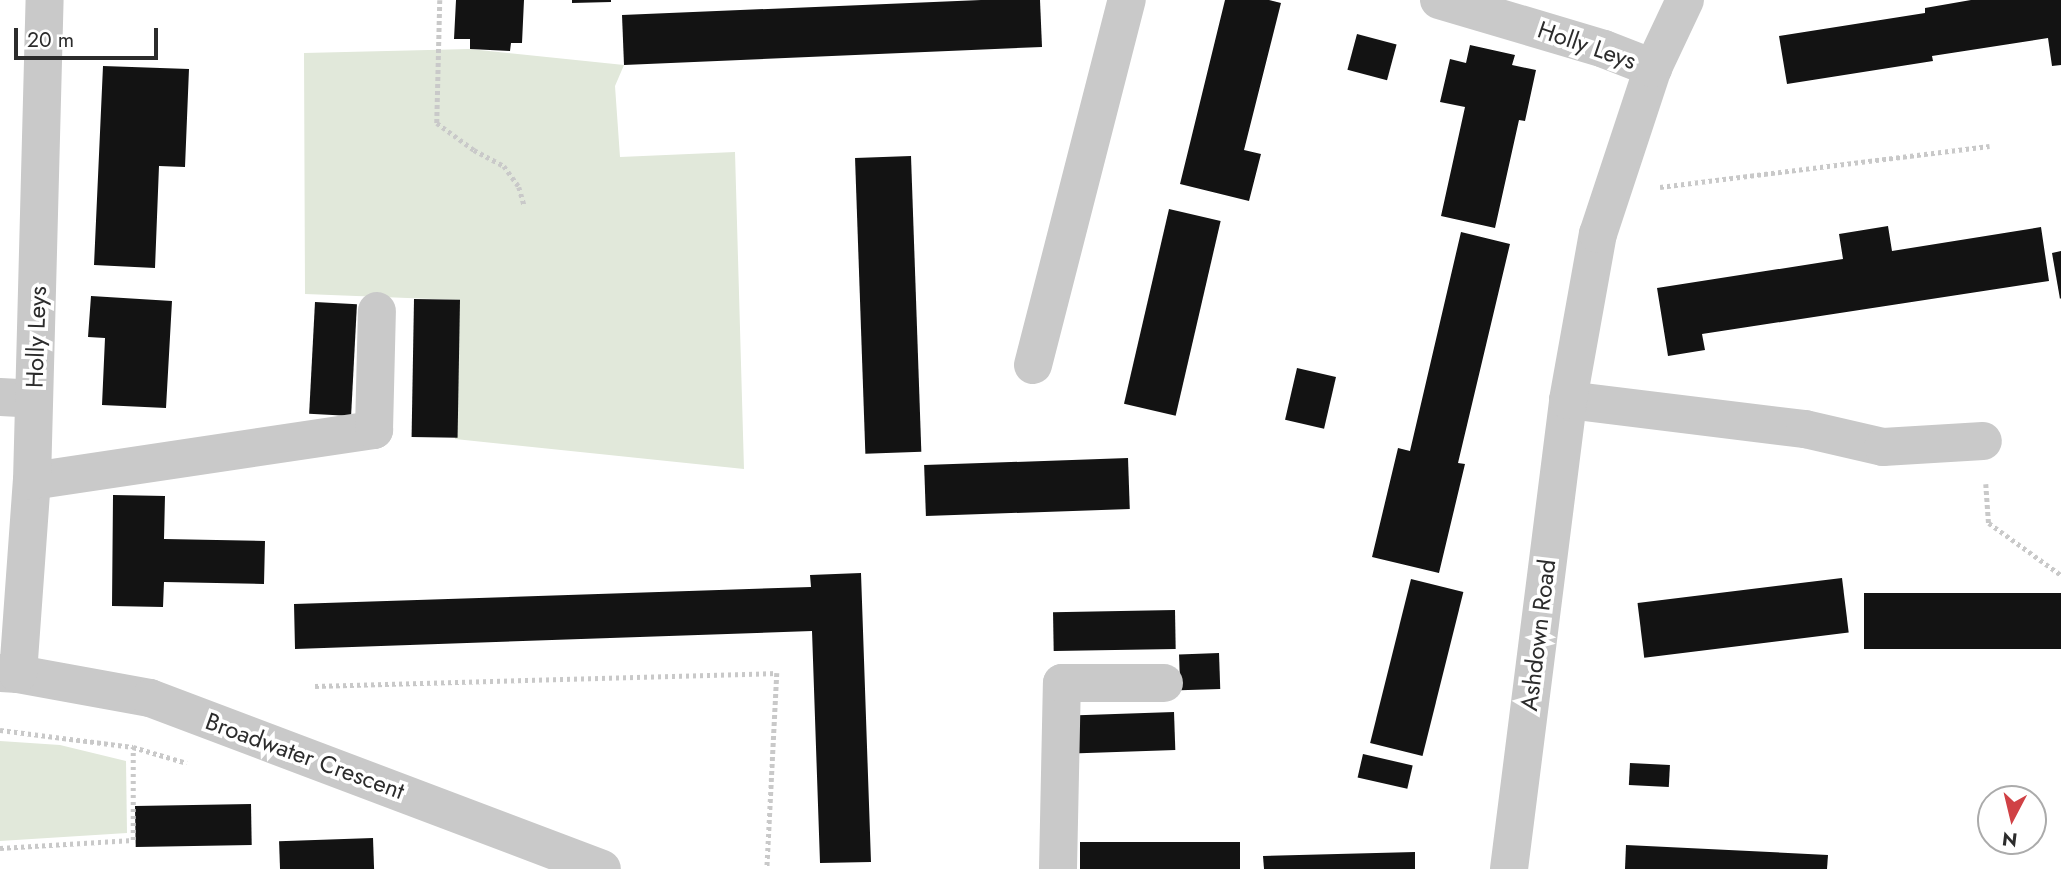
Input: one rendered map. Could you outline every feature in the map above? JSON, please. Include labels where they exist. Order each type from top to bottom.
[{"type":"street","name":"Holly Leys","points":[[9,673],[32,481],[17,398],[45,0]]},
{"type":"street","points":[[1033,365],[1090,156],[1128,0]]},
{"type":"street","name":"Holly Leys","points":[[1439,0],[1604,48],[1653,68]]},
{"type":"street","name":"Ashdown Road","points":[[1509,869],[1568,400],[1598,234],[1653,68],[1685,0]]},
{"type":"street","points":[[32,481],[374,430],[377,310]]},
{"type":"street","points":[[1568,400],[1805,429],[1883,447],[1983,441]]},
{"type":"street","name":"Broadwater Crescent","points":[[9,673],[150,698],[563,861],[602,869]]},
{"type":"street","points":[[1058,869],[1062,683],[1164,683]]},
{"type":"path","points":[[440,0],[437,122],[474,150],[504,166],[519,187],[524,204]]},
{"type":"path","points":[[1611,193],[1989,146]]},
{"type":"path","points":[[1983,441],[1989,523],[2061,575]]},
{"type":"path","points":[[315,686],[777,673],[767,869]]},
{"type":"path","points":[[0,730],[133,747],[198,766]]},
{"type":"path","points":[[0,848],[133,840],[133,747]]},
{"type":"shaded area","points":[[470,49],[624,65],[615,86],[620,157],[735,152],[744,469],[455,439],[459,300],[305,294],[304,53]]},
{"type":"shaded area","points":[[0,741],[60,745],[126,761],[127,833],[0,841]]},
{"type":"building","points":[[456,0],[524,0],[522,43],[511,43],[510,51],[470,49],[470,39],[454,39]]},
{"type":"building","points":[[572,0],[611,0],[611,2],[572,3]]},
{"type":"building","points":[[981,0],[1040,0],[1042,47],[624,65],[622,15]]},
{"type":"building","points":[[1225,0],[1269,0],[1281,3],[1244,150],[1261,154],[1249,201],[1180,184]]},
{"type":"building","points":[[1971,0],[2061,0],[2061,65],[2052,66],[2048,38],[1932,56],[1933,61],[1787,84],[1779,36],[1925,13],[1925,8]]},
{"type":"building","points":[[1357,34],[1397,45],[1387,80],[1347,70]]},
{"type":"building","points":[[1470,45],[1515,55],[1512,65],[1536,70],[1525,121],[1519,120],[1495,228],[1441,216],[1465,107],[1440,102],[1450,59],[1466,63]]},
{"type":"building","points":[[103,66],[189,69],[185,167],[159,166],[155,268],[94,265]]},
{"type":"building","points":[[911,156],[921,452],[865,454],[855,158]]},
{"type":"building","points":[[1169,209],[1221,221],[1176,416],[1124,404]]},
{"type":"building","points":[[1888,226],[1892,251],[2041,227],[2049,281],[1702,334],[1705,350],[1668,356],[1657,288],[1843,259],[1839,234]]},
{"type":"building","points":[[1461,232],[1510,244],[1458,463],[1465,464],[1439,573],[1372,557],[1398,448],[1410,451]]},
{"type":"building","points":[[2061,251],[2061,298],[2060,299],[2052,253]]},
{"type":"building","points":[[91,296],[172,301],[166,408],[102,405],[105,338],[88,337]]},
{"type":"building","points":[[414,299],[460,300],[458,438],[412,437]]},
{"type":"building","points":[[315,302],[357,304],[351,416],[309,414]]},
{"type":"building","points":[[1297,368],[1336,377],[1324,429],[1285,420]]},
{"type":"building","points":[[1128,458],[1130,509],[926,516],[924,465]]},
{"type":"building","points":[[113,495],[165,496],[164,539],[265,541],[264,584],[164,582],[163,607],[112,606]]},
{"type":"building","points":[[861,573],[871,862],[820,863],[812,631],[295,649],[294,604],[811,587],[810,575]]},
{"type":"building","points":[[1842,578],[1849,633],[1644,658],[1638,603]]},
{"type":"building","points":[[1411,579],[1463,592],[1423,756],[1370,743]]},
{"type":"building","points":[[1864,593],[2061,593],[2061,649],[1864,649]]},
{"type":"building","points":[[1175,610],[1176,649],[1054,651],[1053,612]]},
{"type":"building","points":[[1219,653],[1220,689],[1180,690],[1179,654]]},
{"type":"building","points":[[1174,712],[1175,750],[1072,754],[1071,716]]},
{"type":"building","points":[[1363,754],[1413,765],[1407,789],[1358,777]]},
{"type":"building","points":[[1630,763],[1670,765],[1669,787],[1629,785]]},
{"type":"building","points":[[251,804],[252,845],[136,847],[135,806]]},
{"type":"building","points":[[373,838],[374,869],[280,869],[279,841]]},
{"type":"building","points":[[1080,842],[1240,842],[1240,869],[1080,869]]},
{"type":"building","points":[[1626,845],[1828,855],[1827,869],[1625,869]]},
{"type":"building","points":[[1415,852],[1415,869],[1264,869],[1263,856]]}]
